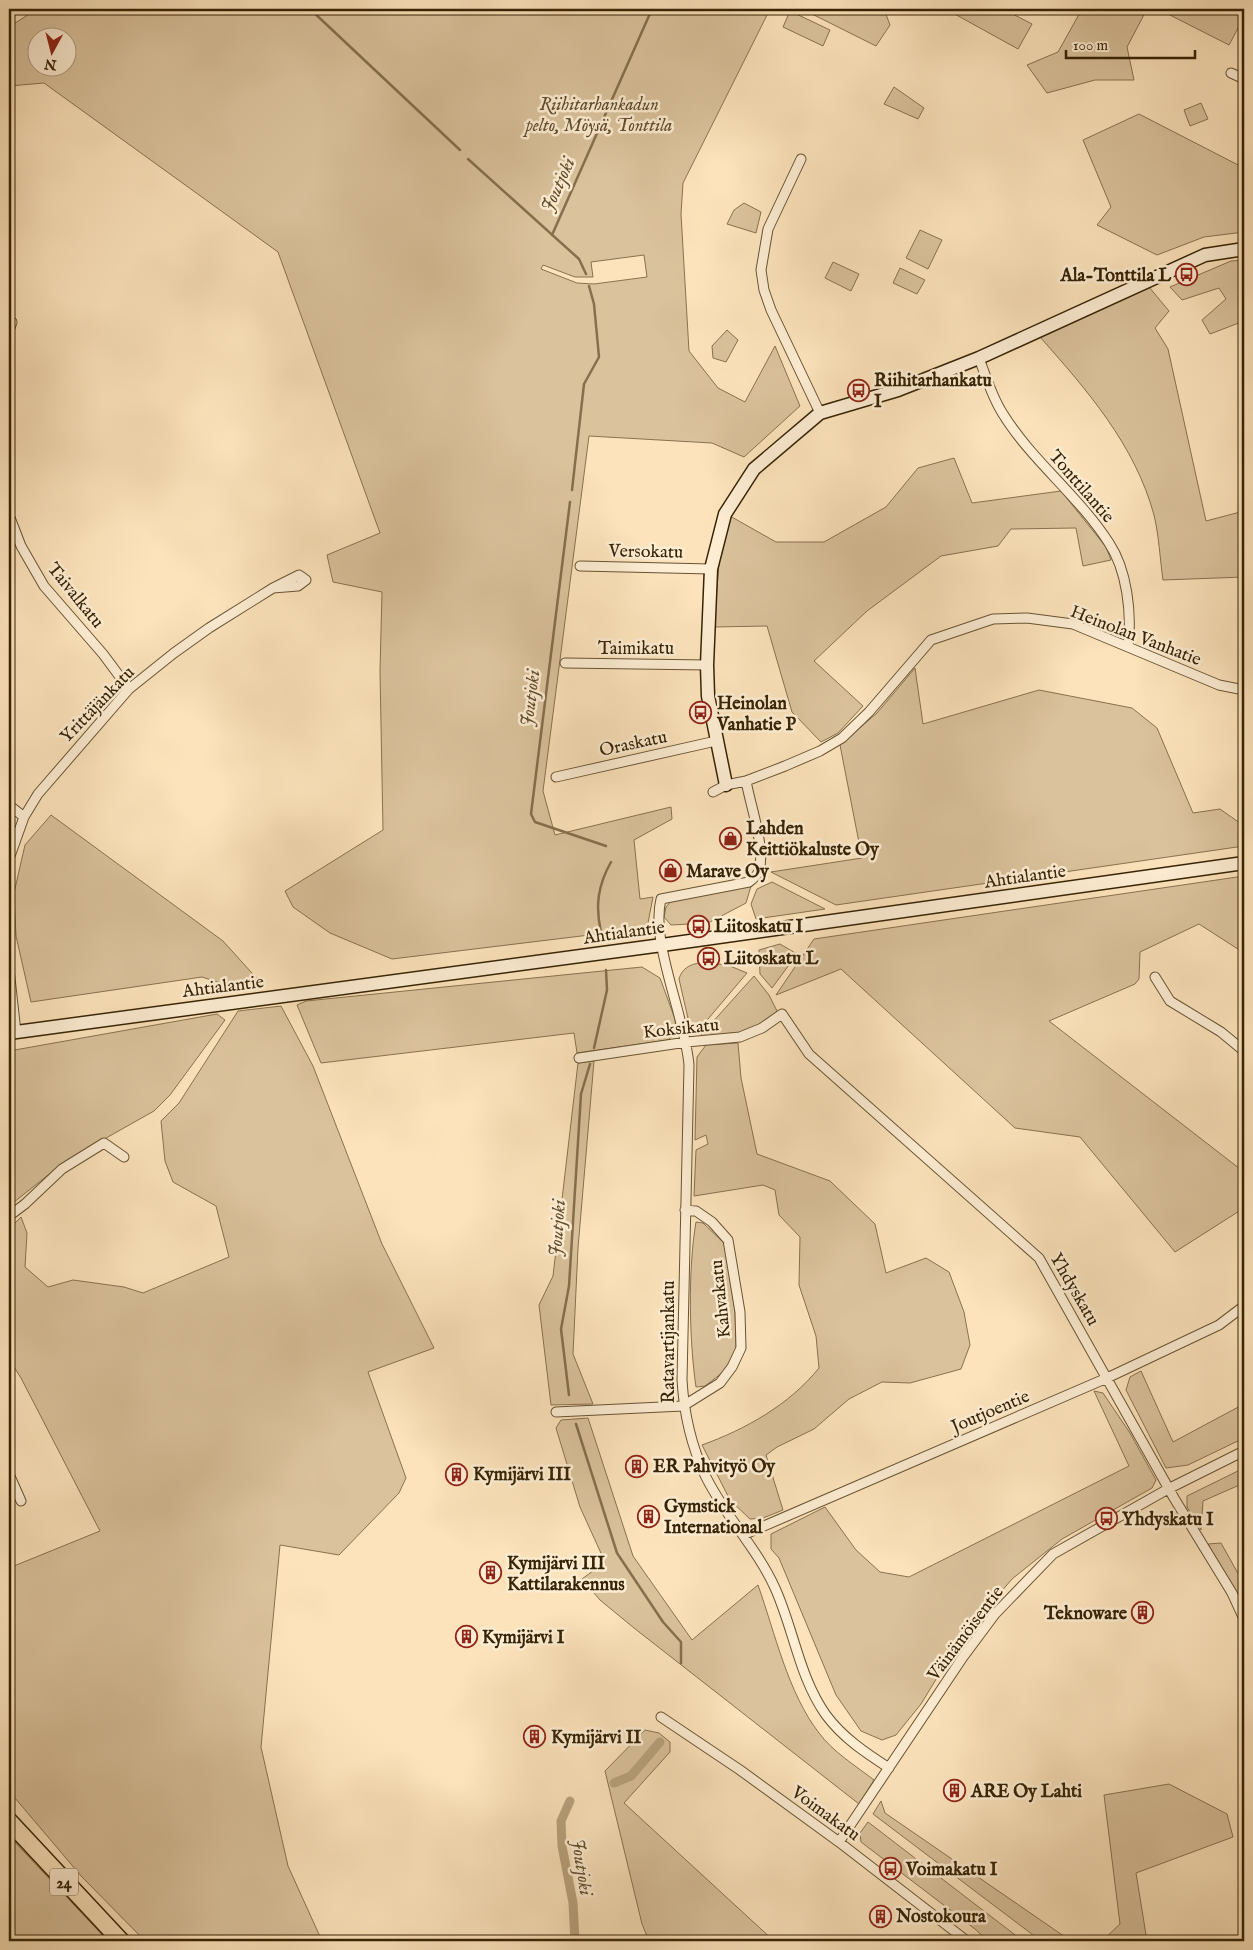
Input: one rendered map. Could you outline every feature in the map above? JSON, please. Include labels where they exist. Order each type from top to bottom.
[{"type":"highway","name":"24","points":[[9,1821],[121,1941]]},
{"type":"main road","points":[[726,785],[708,696],[707,665],[711,569],[725,514],[754,469],[820,413],[898,390],[978,358],[1205,256],[1244,249]]},
{"type":"main road","name":"Ahtialantie","points":[[12,1032],[662,945],[1244,863]]},
{"type":"street","points":[[1231,72],[1244,79]]},
{"type":"street","points":[[802,159],[768,229],[761,270],[764,290],[771,310],[820,413]]},
{"type":"street","points":[[9,331],[12,322]]},
{"type":"street","name":"Tonttilantie","points":[[978,358],[992,394],[1003,415],[1030,451],[1110,543],[1124,578],[1128,646]]},
{"type":"street","name":"Taivalkatu","points":[[9,515],[21,546],[44,586],[103,654],[129,689]]},
{"type":"street","name":"Versokatu","points":[[580,566],[711,569]]},
{"type":"street","name":"Yrittäjänkatu","points":[[9,859],[24,817],[51,777],[129,689],[181,648],[272,588]]},
{"type":"street","name":"Heinolan Vanhatie","points":[[712,792],[726,785],[746,781],[820,751],[842,738],[869,712],[931,640],[993,619],[1027,618],[1073,624],[1219,685],[1244,690]]},
{"type":"street","name":"Taimikatu","points":[[565,663],[707,665]]},
{"type":"street","name":"Oraskatu","points":[[556,777],[716,742]]},
{"type":"street","name":"Ratavartijankatu","points":[[746,781],[760,849],[760,868],[756,876],[749,882],[661,899],[658,909],[658,930],[687,1042],[683,1406],[690,1437],[706,1476],[776,1589],[810,1686],[826,1715],[853,1744],[889,1768]]},
{"type":"street","points":[[9,805],[24,817]]},
{"type":"street","points":[[9,969],[12,1032]]},
{"type":"street","points":[[1155,977],[1170,1001],[1221,1032],[1244,1051]]},
{"type":"street","name":"Koksikatu","points":[[579,1058],[687,1042],[740,1037],[762,1028],[782,1014]]},
{"type":"street","name":"Yhdyskatu","points":[[782,1014],[810,1054],[1039,1258],[1168,1488],[1232,1593],[1244,1619]]},
{"type":"street","points":[[9,1216],[25,1204],[62,1169],[104,1143],[124,1157]]},
{"type":"street","name":"Kahvakatu","points":[[556,1412],[683,1406],[720,1383],[732,1367],[741,1348],[740,1312],[728,1240],[712,1222],[696,1211],[685,1210]]},
{"type":"street","name":"Joutjoentie","points":[[743,1535],[1107,1378],[1219,1325],[1244,1306]]},
{"type":"street","name":"Väinämöisentie","points":[[839,1842],[963,1657],[995,1614],[1053,1554],[1168,1488],[1244,1450]]},
{"type":"street","points":[[9,1474],[21,1501]]},
{"type":"street","name":"Voimakatu","points":[[661,1717],[740,1770],[839,1842],[966,1941]]},
{"type":"green space","name":"Riihitarhankadun pelto, Möysä, Tonttila","points":[[37,9],[770,9],[683,183],[681,214],[689,351],[718,388],[745,402],[775,346],[800,406],[744,457],[712,443],[589,436],[543,791],[555,835],[671,807],[672,819],[634,840],[640,899],[653,897],[647,928],[392,959],[330,933],[293,907],[285,891],[383,830],[380,671],[382,592],[333,582],[327,555],[380,533],[278,252],[44,83],[9,86],[9,27]],"holes":[[[644,255],[647,277],[594,284],[577,283],[541,269],[543,265],[575,277],[593,277],[591,262]]]},
{"type":"green space","points":[[802,9],[884,9],[890,25],[876,46]]},
{"type":"green space","points":[[952,9],[1003,9],[1032,24],[1018,49],[951,12]]},
{"type":"green space","points":[[1082,9],[1147,9],[1127,47],[1134,80],[1095,80],[1047,93],[1027,65],[1058,52]]},
{"type":"green space","points":[[1158,9],[1244,9],[1244,17],[1229,45]]},
{"type":"green space","points":[[790,11],[830,30],[823,46],[783,27]]},
{"type":"green space","points":[[894,87],[924,108],[918,119],[884,104]]},
{"type":"green space","points":[[1201,103],[1208,119],[1190,126],[1184,110]]},
{"type":"green space","points":[[1139,114],[1244,168],[1244,232],[1204,237],[1157,255],[1097,225],[1111,207],[1083,140]]},
{"type":"green space","points":[[744,203],[761,212],[756,233],[727,224],[734,210]]},
{"type":"green space","points":[[920,230],[942,240],[928,269],[906,258]]},
{"type":"green space","points":[[1244,260],[1244,321],[1210,334],[1202,320],[1226,299],[1219,288],[1182,300],[1170,287],[1231,261]]},
{"type":"green space","points":[[833,262],[859,274],[851,291],[825,278]]},
{"type":"green space","points":[[900,268],[925,280],[917,294],[893,283]]},
{"type":"green space","points":[[1149,287],[1169,311],[1155,328],[1168,349],[1206,521],[1244,511],[1244,577],[1163,580],[1154,515],[1146,489],[1135,465],[1108,420],[1092,398],[1040,337]]},
{"type":"green space","points":[[727,330],[738,340],[726,362],[713,358],[712,346]]},
{"type":"green space","points":[[954,458],[972,503],[1061,491],[1106,547],[1111,560],[1083,566],[1076,528],[1011,529],[998,546],[941,556],[867,611],[814,661],[863,706],[838,733],[821,742],[792,712],[767,626],[714,627],[720,550],[730,516],[776,542],[824,542],[886,507],[918,468]]},
{"type":"green space","points":[[915,668],[923,724],[1039,690],[1132,708],[1157,728],[1193,813],[1220,809],[1237,821],[1244,820],[1244,846],[836,905],[771,872],[862,858],[840,745],[877,713]]},
{"type":"green space","points":[[51,815],[223,941],[260,982],[224,984],[202,977],[31,1002],[16,936],[14,893],[25,845]]},
{"type":"green space","points":[[1244,876],[1244,953],[1199,924],[1140,952],[1139,979],[1135,984],[1049,1021],[1244,1172],[1244,1208],[1175,1252],[1080,1137],[1015,1128],[841,969],[776,995],[814,939]]},
{"type":"green space","points":[[772,882],[825,909],[756,919],[751,904],[757,889]]},
{"type":"green space","points":[[751,886],[746,903],[708,923],[671,925],[664,917],[666,907],[672,900]]},
{"type":"green space","points":[[780,944],[797,954],[772,988],[760,974],[759,950]]},
{"type":"green space","points":[[708,962],[730,966],[747,973],[697,1032],[690,1027],[679,979],[687,968],[694,964]]},
{"type":"green space","points":[[642,967],[660,978],[675,1019],[676,1033],[668,1040],[577,1053],[574,1033],[321,1063],[297,1005],[306,1001]]},
{"type":"green space","points":[[754,976],[769,995],[778,1013],[741,1033],[719,1038],[701,1035]]},
{"type":"green space","points":[[281,1006],[313,1066],[382,1244],[434,1348],[368,1372],[406,1478],[399,1493],[339,1555],[280,1545],[261,1747],[288,1866],[322,1941],[145,1941],[82,1877],[9,1791],[9,1568],[100,1531],[21,1378],[9,1359],[9,1229],[21,1217],[27,1233],[25,1267],[48,1287],[73,1280],[124,1287],[143,1293],[229,1257],[216,1206],[173,1182],[165,1161],[161,1121],[179,1103],[238,1011]]},
{"type":"green space","points":[[217,1014],[225,1020],[170,1095],[154,1111],[67,1160],[9,1206],[9,1051]]},
{"type":"green space","points":[[738,1043],[741,1078],[757,1154],[830,1181],[875,1224],[886,1273],[926,1258],[949,1272],[964,1312],[970,1345],[961,1369],[910,1383],[882,1382],[849,1399],[814,1429],[777,1447],[766,1455],[783,1510],[763,1518],[750,1519],[730,1500],[702,1445],[735,1431],[766,1414],[794,1393],[819,1368],[816,1336],[799,1285],[800,1237],[779,1215],[775,1190],[763,1185],[694,1196],[696,1150],[708,1144],[706,1135],[695,1140],[697,1057],[706,1045]]},
{"type":"green space","points":[[594,1061],[578,1248],[573,1354],[593,1404],[551,1405],[539,1305],[553,1276],[578,1063]]},
{"type":"green space","points":[[696,1222],[703,1223],[725,1244],[735,1311],[736,1349],[726,1370],[705,1386],[696,1387],[690,1304],[693,1241]]},
{"type":"green space","points":[[1141,1371],[1173,1442],[1244,1404],[1244,1438],[1188,1465],[1166,1468],[1126,1390],[1130,1377]]},
{"type":"green space","points":[[1094,1391],[1103,1393],[1130,1433],[1156,1480],[1152,1488],[1062,1539],[1012,1579],[960,1640],[921,1704],[896,1735],[882,1740],[861,1731],[836,1695],[779,1558],[771,1549],[771,1534],[825,1507],[856,1550],[880,1572],[909,1577],[1129,1466]]},
{"type":"green space","points":[[588,1418],[633,1556],[692,1640],[758,1585],[791,1681],[808,1717],[831,1746],[874,1780],[859,1804],[634,1628],[600,1600],[582,1579],[605,1562],[580,1507],[556,1428],[561,1420]]},
{"type":"green space","points":[[1244,1468],[1244,1483],[1203,1501],[1201,1530],[1187,1507],[1187,1496]]},
{"type":"green space","points":[[1221,1543],[1244,1584],[1244,1611],[1208,1544]]},
{"type":"green space","points":[[645,1730],[659,1733],[670,1742],[670,1752],[624,1803],[774,1941],[649,1941],[642,1924],[605,1771]]},
{"type":"green space","points":[[1169,1784],[1227,1814],[1233,1837],[1136,1873],[1147,1941],[1102,1941],[1120,1924],[1104,1795]]},
{"type":"green space","points":[[881,1801],[885,1813],[1071,1941],[1041,1941],[873,1814]]},
{"type":"green space","points":[[868,1822],[1023,1941],[988,1941],[861,1842],[860,1833]]},
{"type":"green space","points":[[9,1836],[108,1941],[9,1941]]},
{"type":"waterway","name":"Joutjoki","points":[[310,9],[460,150]]},
{"type":"waterway","name":"Joutjoki","points":[[552,235],[652,9]]},
{"type":"waterway","name":"Joutjoki","points":[[468,159],[579,259],[586,274]]},
{"type":"waterway","name":"Joutjoki","points":[[572,490],[584,384],[599,357],[594,304],[589,286]]},
{"type":"waterway","name":"Joutjoki","points":[[570,502],[531,814],[535,822],[606,846]]},
{"type":"waterway","name":"Joutjoki","points":[[601,932],[598,913],[599,896],[603,879],[611,862]]},
{"type":"waterway","name":"Joutjoki","points":[[594,1048],[607,990],[606,970]]},
{"type":"waterway","name":"Joutjoki","points":[[569,1395],[561,1329],[569,1286],[581,1094],[590,1064]]},
{"type":"waterway","name":"Joutjoki","points":[[576,1424],[617,1553],[663,1622],[681,1642],[681,1663]]},
{"type":"waterway","name":"Joutjoki","points":[[614,1783],[631,1776],[660,1742]]},
{"type":"waterway","name":"Joutjoki","points":[[570,1801],[561,1821],[562,1846],[573,1903],[575,1941]]},
{"type":"place","name":"Ala-Tonttila L","points":[[1187,275]]},
{"type":"place","name":"Riihitarhankatu I","points":[[858,390]]},
{"type":"place","name":"Heinolan Vanhatie P","points":[[701,713]]},
{"type":"place","name":"Lahden Keittiökaluste Oy","points":[[730,838]]},
{"type":"place","name":"Marave Oy","points":[[670,871]]},
{"type":"place","name":"Liitoskatu I","points":[[698,926]]},
{"type":"place","name":"Liitoskatu L","points":[[708,958]]},
{"type":"place","name":"ER Pahvityö Oy","points":[[637,1466]]},
{"type":"place","name":"Kymijärvi III","points":[[457,1474]]},
{"type":"place","name":"Gymstick International","points":[[648,1516]]},
{"type":"place","name":"Yhdyskatu I","points":[[1106,1519]]},
{"type":"place","name":"Kymijärvi III Kattilarakennus","points":[[491,1573]]},
{"type":"place","name":"Teknoware","points":[[1143,1613]]},
{"type":"place","name":"Kymijärvi I","points":[[466,1637]]},
{"type":"place","name":"Kymijärvi II","points":[[535,1737]]},
{"type":"place","name":"ARE Oy Lahti","points":[[955,1791]]},
{"type":"place","name":"Voimakatu I","points":[[890,1869]]},
{"type":"place","name":"Nostokoura","points":[[880,1916]]}]
